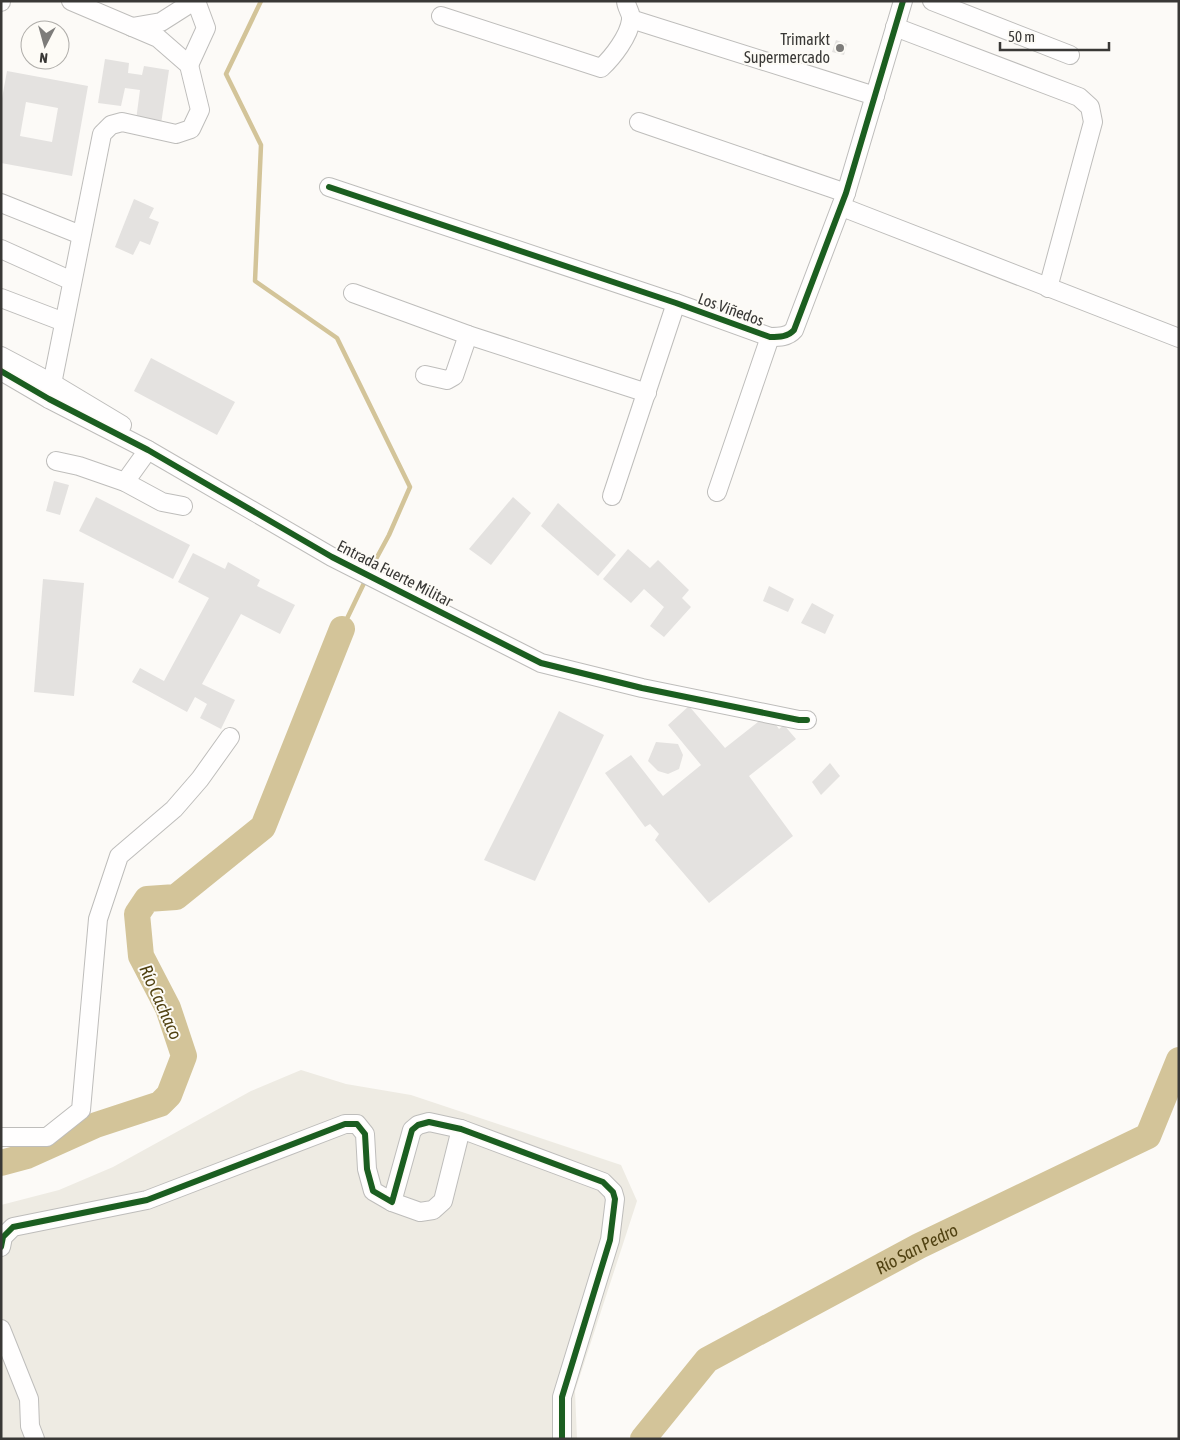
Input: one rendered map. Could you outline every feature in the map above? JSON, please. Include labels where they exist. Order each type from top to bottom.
[{"type":"street","points":[[50,391],[102,134],[111,125],[122,122],[176,134],[191,129],[200,110],[189,65],[158,38],[71,1]]},
{"type":"street","points":[[132,27],[161,22],[195,1],[206,28],[189,65]]},
{"type":"street","points":[[442,16],[601,68],[612,57],[626,33],[631,19],[626,1]]},
{"type":"street","name":"Los Viñedos","points":[[329,187],[676,303],[770,337],[785,336],[794,330],[844,200],[903,1]]},
{"type":"street","points":[[932,1],[1070,55]]},
{"type":"street","points":[[631,19],[875,96]]},
{"type":"street","points":[[895,27],[1079,97],[1090,107],[1092,122],[1048,288]]},
{"type":"street","points":[[639,122],[844,200],[1048,288],[1179,338]]},
{"type":"street","points":[[1,204],[81,236]]},
{"type":"street","points":[[1,249],[72,281]]},
{"type":"street","points":[[353,293],[468,335],[647,393]]},
{"type":"street","points":[[1,298],[64,322]]},
{"type":"street","points":[[612,496],[676,303]]},
{"type":"street","points":[[425,375],[447,380],[454,376],[468,335]]},
{"type":"street","points":[[717,492],[770,337]]},
{"type":"street","name":"Entrada Fuerte Militar","points":[[1,356],[50,391],[335,558],[541,663],[642,688],[799,720],[807,720]]},
{"type":"street","name":"Entrada Fuerte Militar","points":[[1,371],[50,391]]},
{"type":"street","points":[[125,482],[148,450]]},
{"type":"street","points":[[56,461],[79,466],[125,482],[162,502],[183,506]]},
{"type":"street","points":[[1,1137],[47,1137],[81,1110],[98,919],[119,856],[174,809],[200,779],[230,737]]},
{"type":"street","points":[[392,1202],[412,1130],[418,1125],[429,1122],[461,1129],[603,1182],[613,1192],[615,1199],[610,1240],[562,1397],[562,1439]]},
{"type":"street","points":[[1,1246],[3,1237],[13,1228],[147,1200],[345,1124],[357,1124],[365,1134],[367,1169],[373,1191],[392,1202],[420,1212],[433,1210],[443,1201],[461,1129]]},
{"type":"street","points":[[1,1329],[29,1399],[30,1426],[35,1439]]},
{"type":"shaded area","points":[[301,1070],[346,1084],[411,1095],[621,1165],[637,1201],[575,1391],[577,1439],[1,1439],[1,1205],[59,1190],[113,1167],[251,1091]]},
{"type":"building","name":"Trimarkt Supermercado","points":[[836,40],[847,44],[844,55],[832,52]]},
{"type":"building","points":[[105,59],[129,63],[128,73],[142,75],[144,66],[169,70],[161,124],[136,120],[140,90],[125,88],[121,106],[98,103]]},
{"type":"building","points":[[7,71],[88,86],[72,176],[1,163],[1,104]],"holes":[[[26,102],[58,108],[52,142],[20,136]]]},
{"type":"building","points":[[134,199],[154,208],[149,218],[159,222],[150,245],[140,241],[133,255],[115,247]]},
{"type":"building","points":[[151,358],[235,402],[217,435],[134,391]]},
{"type":"building","points":[[54,481],[69,485],[60,515],[46,511]]},
{"type":"building","points":[[96,497],[190,545],[173,579],[79,531]]},
{"type":"building","points":[[513,497],[531,513],[491,565],[469,549]]},
{"type":"building","points":[[558,503],[616,555],[598,576],[541,526]]},
{"type":"building","points":[[628,549],[650,568],[658,560],[689,590],[682,598],[691,607],[664,637],[650,626],[664,607],[644,589],[631,603],[603,579]]},
{"type":"building","points":[[193,553],[225,569],[228,562],[260,580],[257,586],[295,605],[280,634],[241,614],[202,684],[235,700],[221,729],[200,718],[207,704],[195,697],[187,712],[132,682],[140,668],[164,681],[209,598],[178,582]]},
{"type":"building","points":[[43,579],[84,583],[74,696],[34,692]]},
{"type":"building","points":[[769,586],[794,599],[788,612],[763,601]]},
{"type":"building","points":[[812,603],[834,615],[825,634],[801,623]]},
{"type":"building","points":[[689,706],[725,748],[768,714],[779,729],[784,725],[796,739],[749,776],[793,836],[709,903],[655,840],[659,834],[650,824],[645,827],[605,773],[631,755],[663,796],[701,765],[668,725]]},
{"type":"building","points":[[559,711],[604,735],[535,881],[484,860]]},
{"type":"building","points":[[656,742],[678,744],[683,755],[679,769],[668,774],[658,771],[648,761]]},
{"type":"building","points":[[830,763],[840,776],[821,795],[812,782]]},
{"type":"waterway","points":[[261,1],[226,74],[261,145],[255,281],[337,338],[410,487],[389,535],[369,572]]},
{"type":"waterway","points":[[342,629],[366,579]]},
{"type":"waterway","name":"Río Cachaco","points":[[1,1163],[27,1156],[96,1125],[160,1104],[169,1095],[184,1056],[168,1008],[141,956],[137,914],[147,899],[176,897],[263,827],[342,629]]},
{"type":"waterway","name":"Río San Pedro","points":[[643,1439],[707,1360],[919,1246],[1148,1136],[1179,1060]]},
{"type":"cycle path","points":[[329,187],[676,303],[770,337],[780,337],[794,330],[846,193],[903,1]]},
{"type":"cycle path","points":[[1,371],[49,399],[148,450],[332,557],[541,663],[642,688],[799,720],[807,720]]},
{"type":"cycle path","points":[[1,1247],[3,1237],[13,1227],[147,1200],[345,1124],[357,1124],[365,1134],[367,1169],[373,1191],[392,1202],[412,1130],[418,1125],[429,1122],[461,1129],[603,1182],[613,1192],[615,1199],[610,1240],[562,1397],[562,1439]]},
{"type":"place","name":"Trimarkt Supermercado","points":[[840,48]]}]
